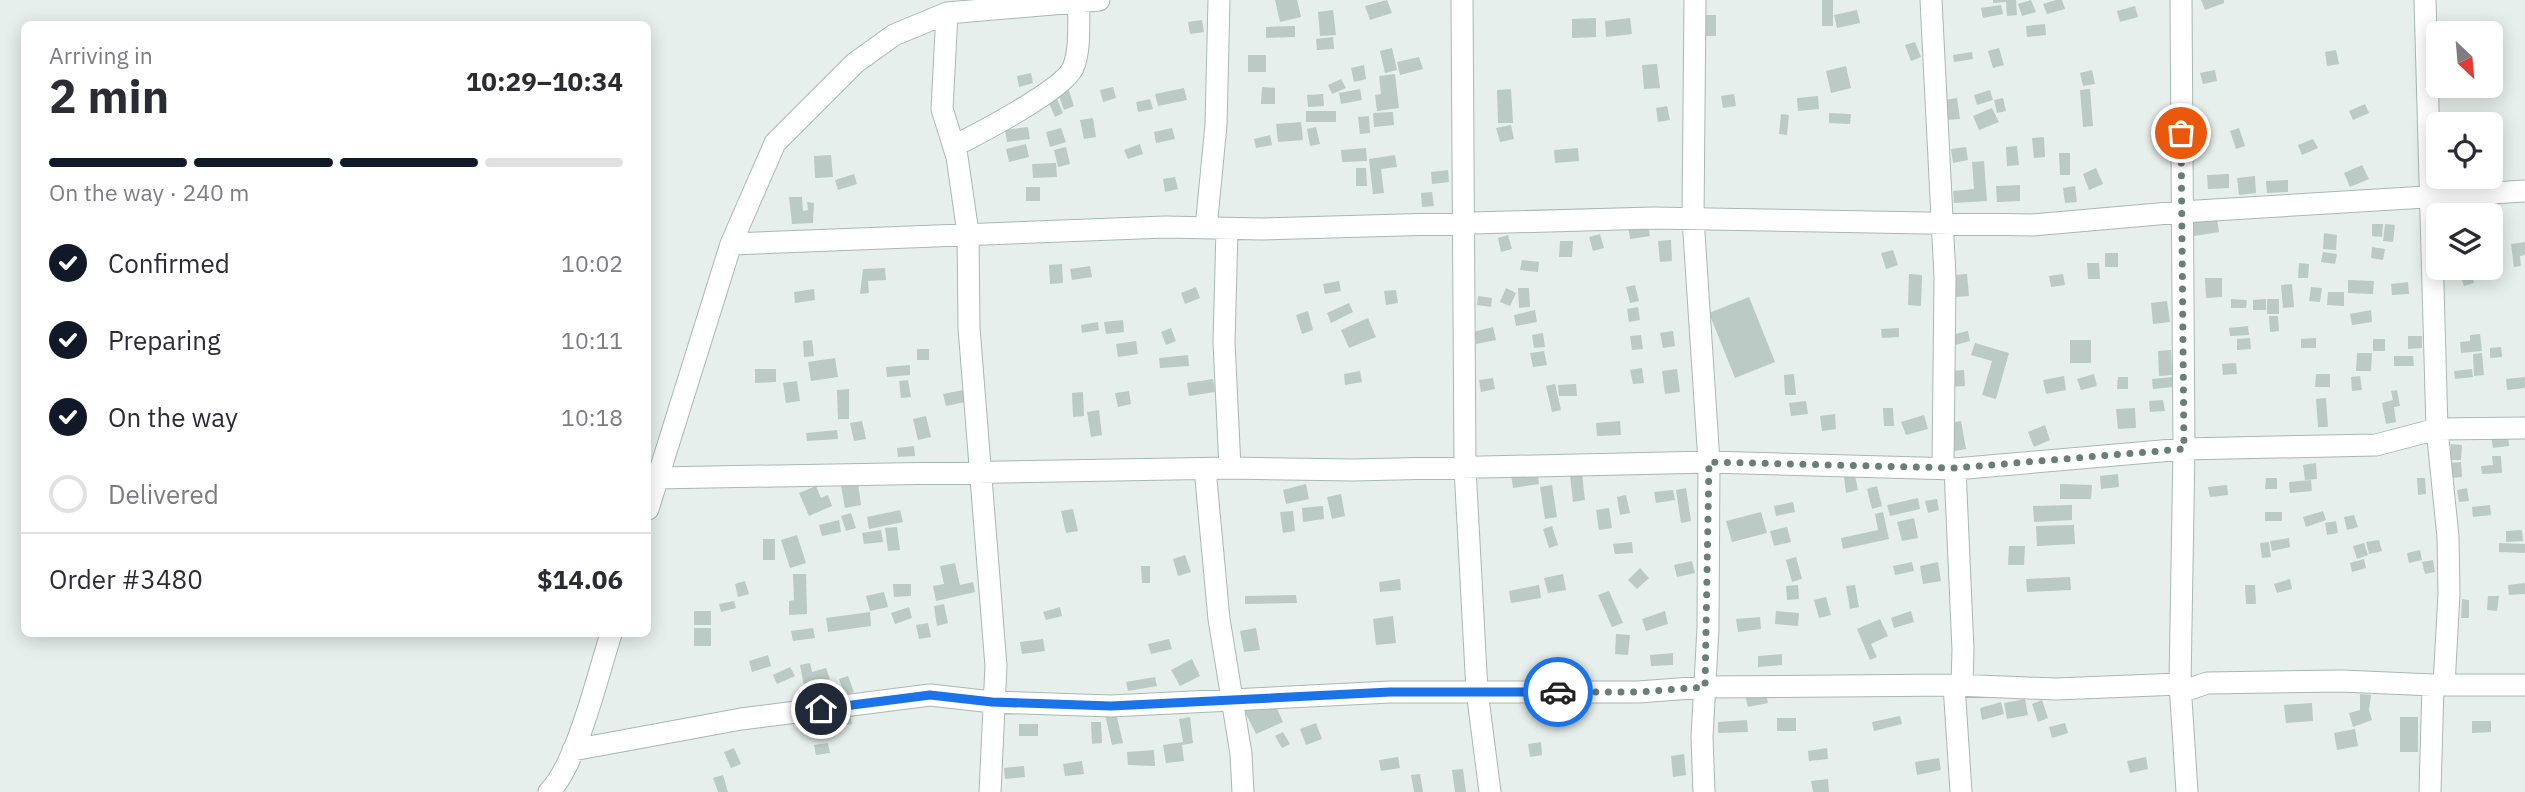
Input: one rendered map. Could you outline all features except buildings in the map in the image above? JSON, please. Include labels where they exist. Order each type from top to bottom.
[{"type":"street","points":[[1219,0],[1216,229],[1230,468]]},
{"type":"street","points":[[1462,0],[1465,468],[1477,691],[1490,792]]},
{"type":"street","points":[[1695,0],[1693,218],[1709,462],[1702,737],[1704,792]]},
{"type":"street","points":[[1931,0],[1943,223],[1949,468],[1963,650],[1958,685],[1961,792]]},
{"type":"street","points":[[2181,0],[2184,449],[2180,688],[2187,792]]},
{"type":"street","points":[[2425,0],[2437,429],[2448,560],[2430,792]]},
{"type":"street","points":[[651,497],[731,244],[775,143],[855,64],[894,36],[960,8],[1089,1],[1072,70],[1023,108],[954,146]]},
{"type":"street","points":[[960,8],[942,109],[954,146],[968,233],[970,328],[996,666],[992,702],[990,792]]},
{"type":"street","points":[[731,244],[1165,227],[1216,229],[1693,218],[2032,225],[2181,212],[2525,191]]},
{"type":"street","points":[[656,478],[1230,468],[1465,468],[1709,462],[1949,468],[2184,449],[2376,445],[2437,429],[2525,428]]},
{"type":"street","points":[[1205,469],[1218,611],[1241,754],[1243,792]]},
{"type":"street","points":[[549,792],[556,785],[573,750],[610,637]]},
{"type":"street","points":[[573,750],[741,719],[930,695],[992,702],[1111,706],[1390,692],[1638,692],[1705,687],[1958,685],[2056,690],[2180,688],[2207,683],[2342,681],[2525,685]]},
{"type":"way so far","points":[[1558,692],[1638,692],[1705,687],[1709,462],[1955,468],[2184,449],[2181,133]]},
{"type":"route","points":[[821,709],[930,695],[992,702],[1111,706],[1390,692],[1558,692]]}]
